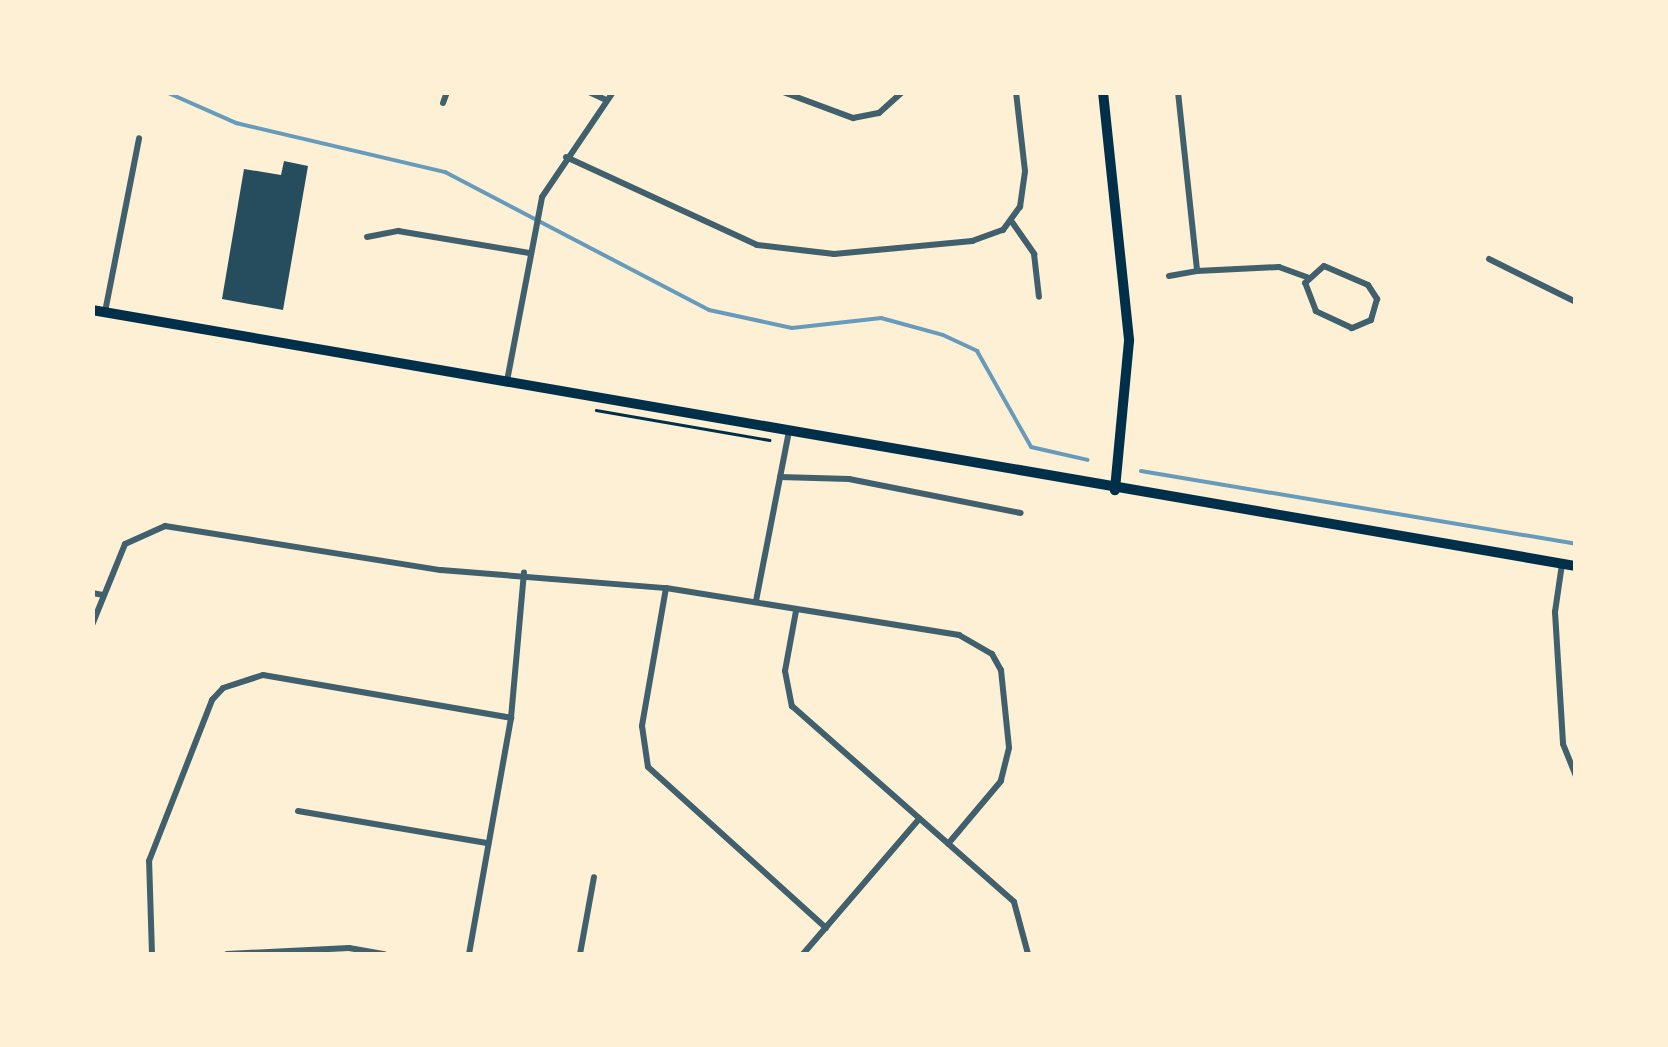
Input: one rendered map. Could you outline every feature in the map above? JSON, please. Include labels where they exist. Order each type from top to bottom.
[{"type":"main road","points":[[1103,92],[1130,365],[1115,490]]},
{"type":"main road","points":[[92,310],[1115,490],[1576,566]]},
{"type":"street","points":[[444,103],[447,92]]},
{"type":"street","points":[[589,92],[606,100]]},
{"type":"street","points":[[507,382],[538,213],[566,157],[613,92]]},
{"type":"street","points":[[783,92],[853,118],[878,113],[902,92]]},
{"type":"street","points":[[566,157],[757,245],[834,254],[989,237],[1012,222],[1025,189],[1016,92]]},
{"type":"street","points":[[1178,92],[1196,271]]},
{"type":"street","points":[[105,312],[140,138]]},
{"type":"street","points":[[1012,222],[1034,254],[1038,296]]},
{"type":"street","points":[[367,237],[398,232],[529,254]]},
{"type":"street","points":[[1489,259],[1576,302]]},
{"type":"street","points":[[1168,276],[1266,267],[1307,277],[1337,267],[1368,285],[1376,313],[1361,327],[1343,325],[1306,298],[1307,277]]},
{"type":"street","points":[[756,602],[788,431]]},
{"type":"street","points":[[780,477],[849,479],[1020,513]]},
{"type":"street","points":[[92,624],[125,544],[153,526],[441,570],[666,588],[959,635],[992,654],[1006,700],[1007,767],[948,844]]},
{"type":"street","points":[[1562,563],[1555,612],[1563,744],[1576,776]]},
{"type":"street","points":[[469,954],[511,718],[524,574]]},
{"type":"street","points":[[666,588],[642,726],[648,766],[826,928]]},
{"type":"street","points":[[92,592],[104,595]]},
{"type":"street","points":[[796,611],[785,671],[792,706],[1014,902],[1028,954]]},
{"type":"street","points":[[152,954],[149,861],[212,700],[224,688],[263,675],[511,718]]},
{"type":"street","points":[[298,811],[488,843]]},
{"type":"street","points":[[803,954],[919,819]]},
{"type":"street","points":[[580,954],[594,877]]},
{"type":"street","points":[[227,954],[349,948],[384,954]]},
{"type":"path","points":[[572,395],[601,414],[765,442],[788,431]]},
{"type":"building","points":[[284,161],[308,166],[283,310],[222,299],[244,169],[281,175]]},
{"type":"waterway","points":[[166,92],[236,123],[445,172],[709,310],[792,328],[881,318],[943,335],[977,351],[1031,447],[1088,460]]},
{"type":"waterway","points":[[1141,471],[1576,544]]}]
